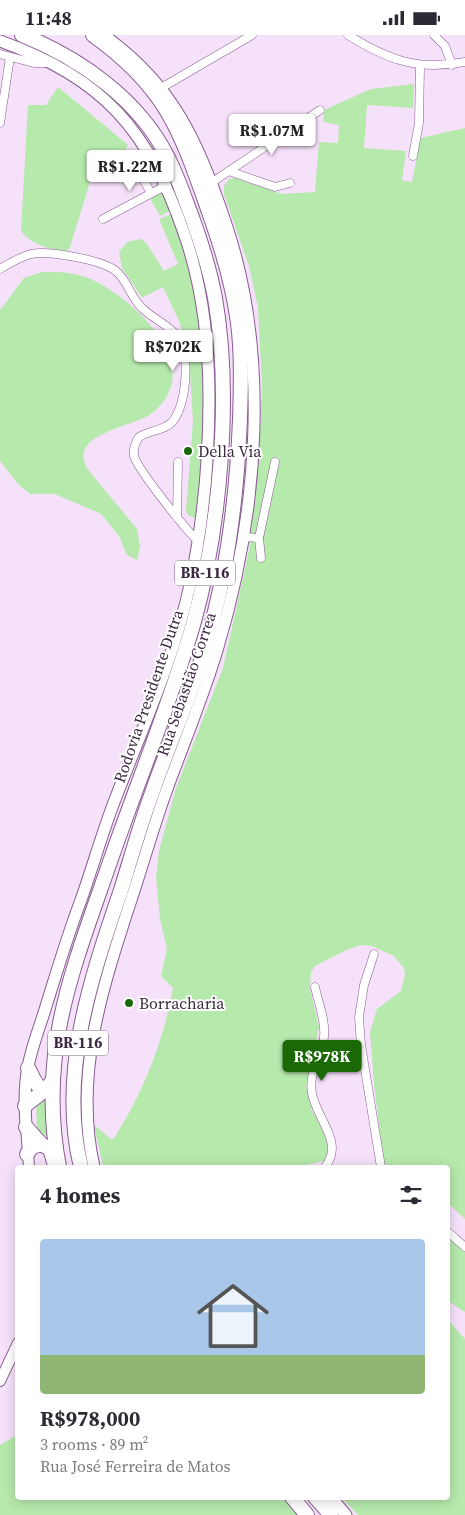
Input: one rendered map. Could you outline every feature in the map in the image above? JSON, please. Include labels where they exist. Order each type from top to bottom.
[{"type":"highway","name":"Rodovia Presidente Dutra","points":[[22,35],[63,55],[112,89],[127,102],[156,138],[177,177],[201,245],[215,295],[221,352],[219,472],[215,519],[203,585],[180,667],[76,955],[66,991],[56,1037],[50,1085],[58,1165]]},
{"type":"highway","name":"BR-116","points":[[82,1165],[74,1107],[79,1040],[99,956],[152,792],[204,650],[221,589],[235,509],[240,376],[238,323],[230,275],[218,234],[185,145],[169,114],[143,76],[93,35]]},
{"type":"highway","points":[[28,1068],[38,1086],[43,1089],[50,1085]]},
{"type":"highway","points":[[25,1106],[50,1085]]},
{"type":"highway","points":[[26,1127],[42,1144],[50,1149],[57,1165]]},
{"type":"highway","points":[[28,1161],[32,1147],[42,1144]]},
{"type":"highway","points":[[294,1500],[307,1515]]},
{"type":"highway","points":[[318,1500],[331,1515]]},
{"type":"main road","name":"Rua Sebastião Correa","points":[[94,1165],[87,1131],[86,1094],[88,1060],[98,1009],[154,825],[218,647],[243,537],[253,429],[252,340],[240,269],[211,183],[186,125],[161,88],[144,69],[103,35]]},
{"type":"main road","points":[[0,41],[52,62],[80,80],[122,117],[155,161],[167,185],[195,266],[209,357],[207,473],[198,541],[185,603],[164,672],[115,800],[66,939],[28,1068],[25,1106],[26,1127]]},
{"type":"main road","points":[[334,1500],[346,1515]]},
{"type":"street","points":[[161,88],[252,35]]},
{"type":"street","points":[[348,35],[390,56],[420,66],[452,65],[465,62]]},
{"type":"street","points":[[434,35],[446,46],[452,65]]},
{"type":"street","points":[[0,54],[41,63],[52,62]]},
{"type":"street","points":[[0,123],[10,57]]},
{"type":"street","points":[[413,156],[419,123],[420,66]]},
{"type":"street","points":[[211,183],[320,110]]},
{"type":"street","points":[[229,171],[275,187],[290,183]]},
{"type":"street","points":[[138,172],[151,193]]},
{"type":"street","points":[[103,219],[167,185]]},
{"type":"street","points":[[0,269],[24,257],[42,253],[62,255],[111,268],[121,276],[142,308],[176,335],[182,347],[184,363],[185,380],[181,405],[170,424],[139,437],[134,452],[138,465],[186,531],[198,541]]},
{"type":"street","points":[[261,558],[259,538],[274,462]]},
{"type":"street","points":[[176,517],[178,463]]},
{"type":"street","points":[[243,537],[259,538]]},
{"type":"street","points":[[374,954],[364,985],[359,1017],[361,1045],[381,1165]]},
{"type":"street","points":[[315,987],[324,1035],[311,1081],[311,1090],[319,1116],[332,1140],[332,1152],[326,1165]]},
{"type":"street","points":[[26,1127],[28,1161]]},
{"type":"street","points":[[450,1234],[465,1247]]},
{"type":"street","points":[[0,1381],[15,1349]]},
{"type":"green space","points":[[414,84],[413,108],[367,105],[364,148],[406,151],[402,180],[412,182],[420,138],[465,128],[465,1219],[450,1205],[450,1165],[384,1165],[370,1032],[377,1009],[401,991],[405,975],[404,968],[394,956],[372,946],[361,945],[346,950],[315,966],[311,972],[310,989],[319,1027],[306,1087],[312,1110],[331,1148],[324,1161],[306,1165],[103,1165],[94,1125],[112,1140],[114,1138],[143,1085],[164,1027],[173,988],[161,976],[167,949],[160,919],[156,877],[159,851],[176,788],[223,668],[249,550],[259,459],[262,384],[258,308],[249,266],[224,194],[224,186],[229,179],[235,178],[282,194],[315,192],[319,142],[338,143],[339,125],[323,122],[324,110],[371,89]]},
{"type":"green space","points":[[58,87],[128,145],[114,169],[99,153],[70,247],[66,252],[35,243],[24,235],[21,230],[28,105],[46,105]]},
{"type":"green space","points":[[164,191],[174,209],[160,216],[150,198]]},
{"type":"green space","points":[[171,214],[192,270],[207,364],[198,518],[189,516],[186,511],[193,421],[189,358],[180,323],[163,287],[142,298],[122,268],[119,252],[127,242],[141,239],[147,244],[164,271],[178,264],[159,219]]},
{"type":"green space","points":[[42,272],[58,272],[82,276],[97,282],[120,297],[151,326],[163,343],[171,361],[172,379],[166,397],[151,414],[104,433],[93,440],[86,448],[84,458],[89,471],[137,529],[140,546],[137,560],[127,555],[119,536],[101,514],[55,494],[30,494],[18,484],[0,461],[0,310],[24,278]]},
{"type":"green space","points":[[47,1097],[49,1137],[37,1129],[36,1102]]},
{"type":"green space","points":[[450,1239],[465,1251],[465,1312],[450,1302]]},
{"type":"green space","points":[[450,1322],[465,1339],[465,1515],[358,1515],[344,1500],[450,1500]]},
{"type":"green space","points":[[15,1436],[15,1500],[286,1500],[299,1515],[0,1515],[0,1445]]},
{"type":"place","name":"Della Via","points":[[188,451]]},
{"type":"place","name":"Borracharia","points":[[129,1003]]}]
